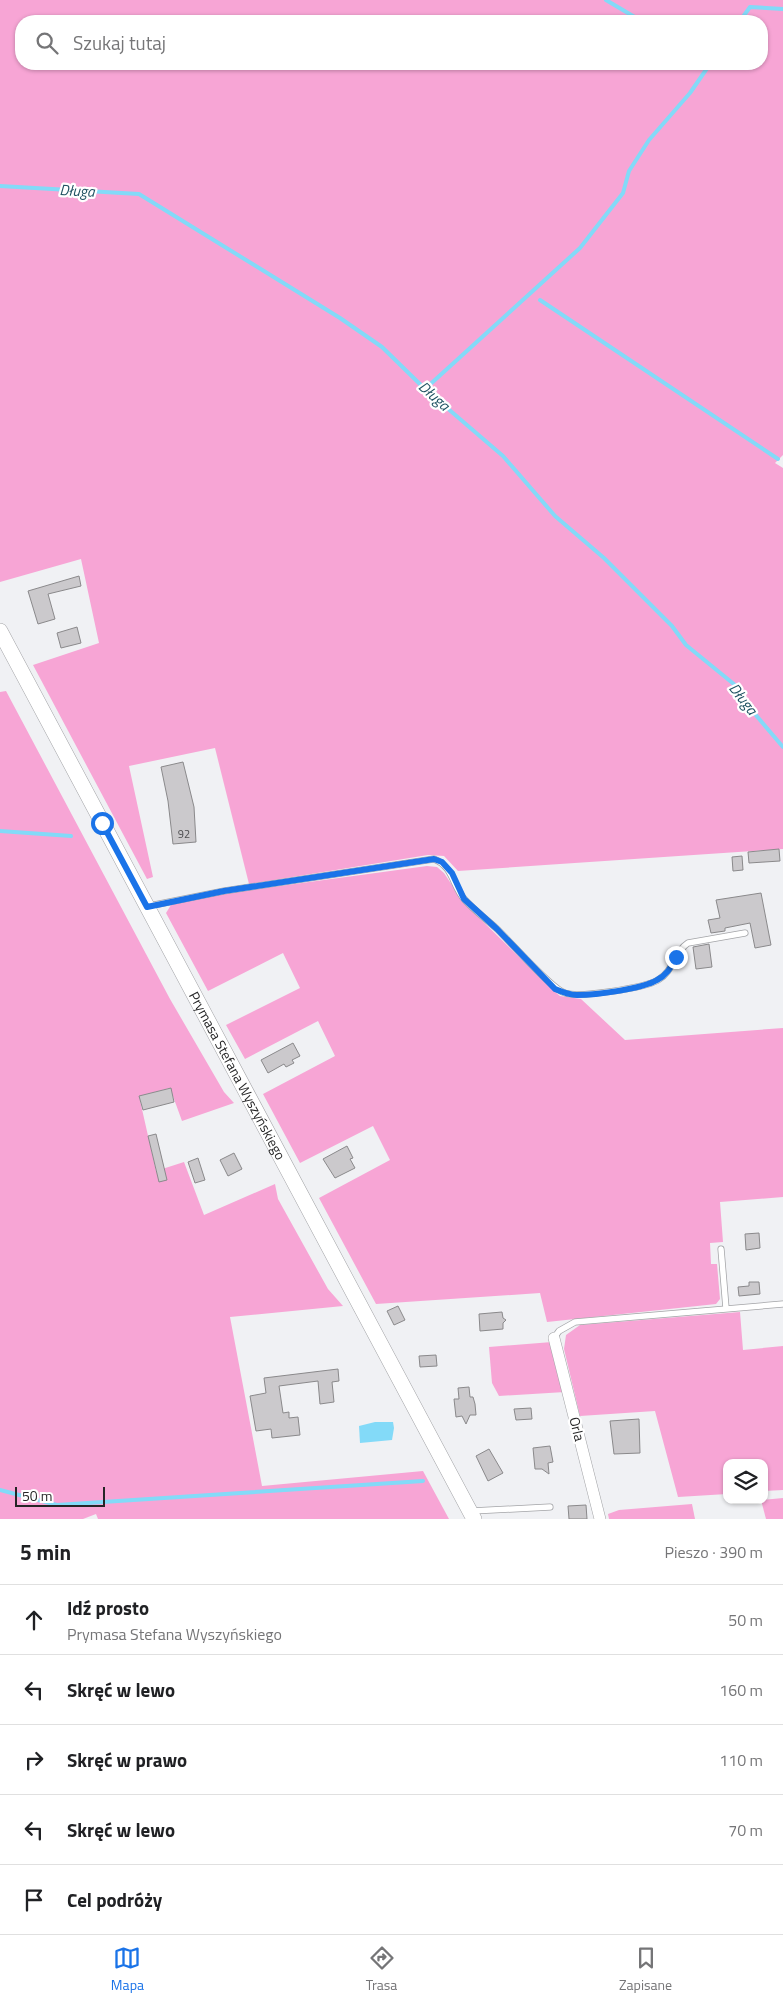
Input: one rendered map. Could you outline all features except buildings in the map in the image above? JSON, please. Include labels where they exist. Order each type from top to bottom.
[{"type":"street","name":"Prymasa Stefana Wyszyńskiego","points":[[0,632],[472,1515]]},
{"type":"street","name":"Orla","points":[[554,1338],[600,1519]]},
{"type":"lane","points":[[147,907],[224,891],[434,859],[442,862],[452,873],[464,899],[497,929],[555,989],[577,995],[645,986],[658,980],[670,970],[681,948],[688,943],[745,934]]},
{"type":"lane","points":[[721,1249],[726,1308]]},
{"type":"lane","points":[[554,1338],[559,1331],[575,1322],[783,1304]]},
{"type":"lane","points":[[472,1515],[550,1507]]},
{"type":"shaded area","points":[[0,0],[783,0],[783,455],[775,463],[783,468],[783,849],[458,871],[444,856],[428,855],[249,884],[215,748],[129,766],[153,877],[147,879],[33,665],[99,643],[81,559],[0,582]]},
{"type":"shaded area","points":[[6,691],[170,999],[224,1092],[234,1103],[182,1121],[170,1088],[139,1096],[156,1171],[184,1162],[204,1215],[275,1184],[278,1199],[328,1289],[343,1306],[230,1317],[262,1486],[423,1471],[449,1519],[98,1519],[96,1514],[83,1519],[0,1519],[0,692]]},
{"type":"shaded area","points":[[427,866],[437,867],[444,873],[464,903],[554,991],[560,996],[581,999],[625,1040],[783,1028],[783,1197],[720,1202],[723,1242],[710,1243],[711,1264],[717,1264],[720,1299],[716,1304],[547,1322],[540,1293],[376,1304],[319,1198],[390,1160],[373,1126],[300,1163],[263,1094],[335,1056],[318,1021],[245,1059],[226,1025],[300,988],[283,953],[208,991],[166,913],[171,905],[214,895]]},
{"type":"shaded area","points":[[740,1312],[743,1350],[783,1346],[783,1490],[768,1491],[768,1459],[723,1459],[723,1494],[678,1497],[655,1411],[580,1416],[564,1349],[566,1335],[580,1325]]},
{"type":"shaded area","points":[[552,1342],[565,1392],[499,1396],[492,1383],[489,1347]]},
{"type":"shaded area","points":[[783,1498],[783,1519],[766,1519],[762,1504],[768,1504],[768,1499]]},
{"type":"shaded area","points":[[692,1504],[695,1519],[609,1519],[608,1514],[619,1510]]},
{"type":"water","points":[[375,1422],[393,1422],[392,1440],[360,1443],[359,1426]]},
{"type":"waterway","points":[[606,0],[631,15]]},
{"type":"waterway","points":[[744,15],[750,7],[783,9]]},
{"type":"waterway","points":[[425,389],[580,248],[623,193],[629,171],[649,140],[690,93],[706,70]]},
{"type":"waterway","name":"Długa","points":[[0,186],[139,194],[340,318],[382,347],[425,389],[503,456],[555,516],[604,558],[672,626],[686,645],[735,685],[743,700],[783,747]]},
{"type":"waterway","points":[[540,300],[778,459]]},
{"type":"waterway","points":[[0,831],[71,836]]},
{"type":"waterway","points":[[0,1490],[57,1505],[423,1481]]},
{"type":"route","points":[[102,823],[147,907],[224,891],[434,859],[442,862],[452,873],[464,899],[541,972],[555,989],[577,995],[645,986],[658,980],[670,970],[676,957]]}]
